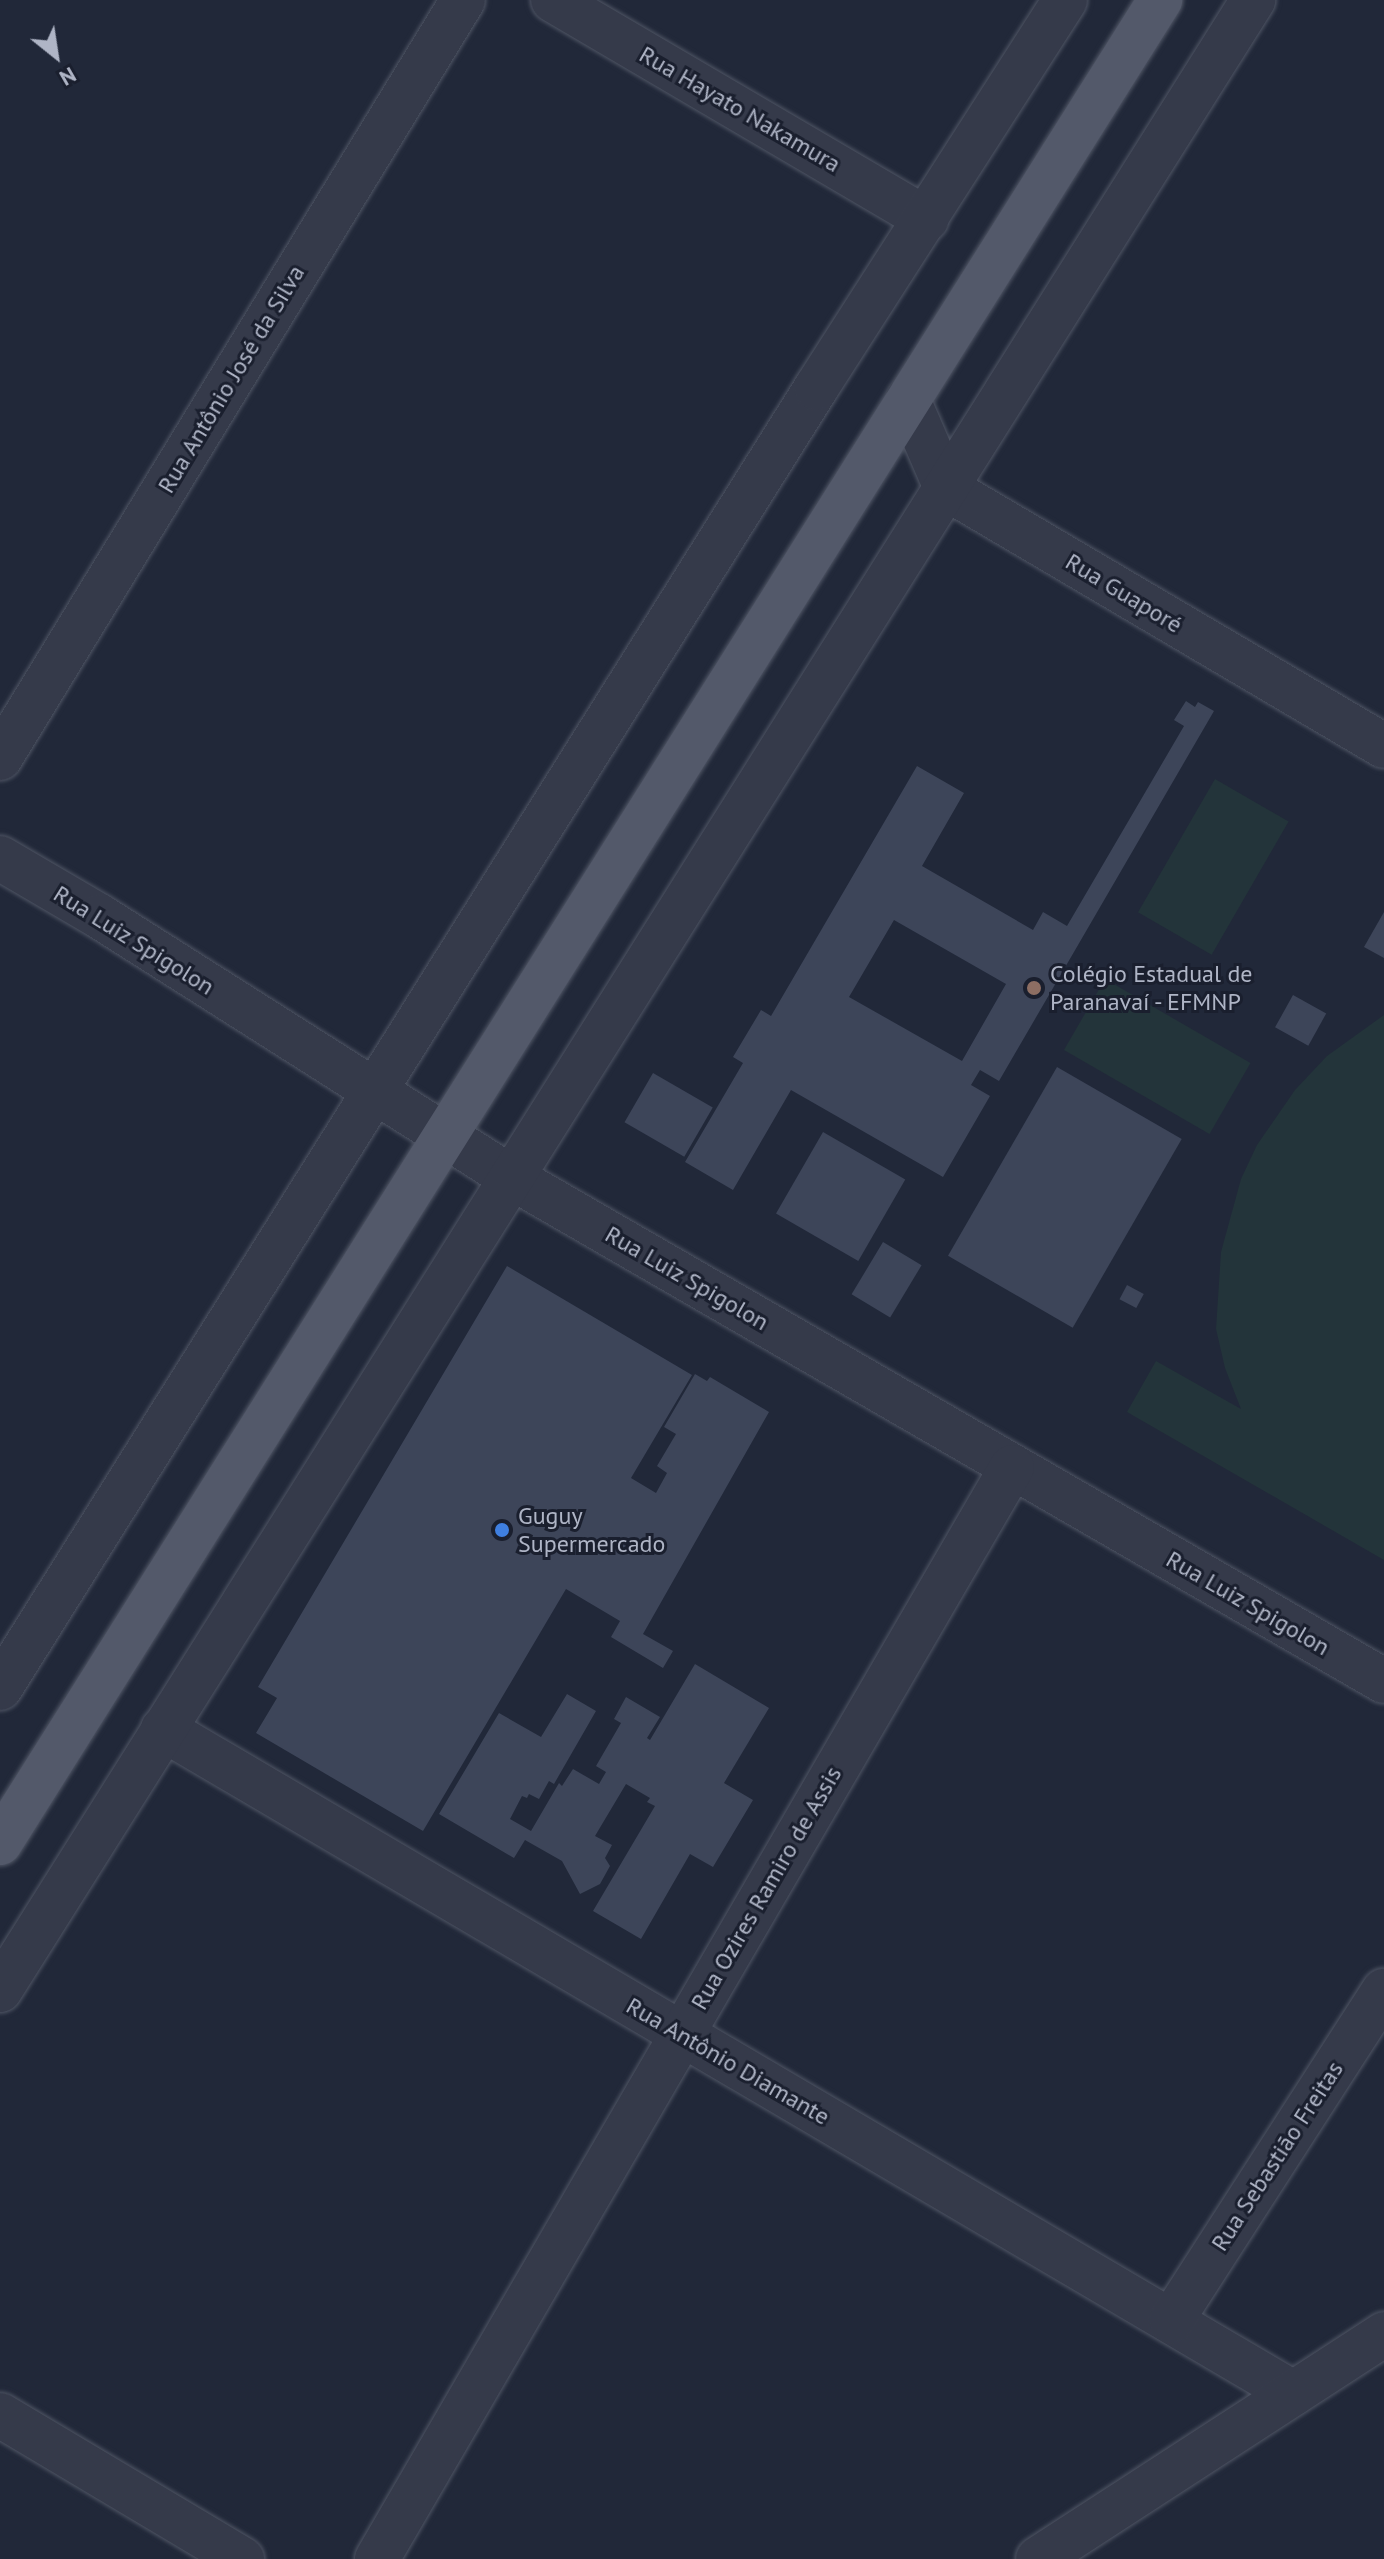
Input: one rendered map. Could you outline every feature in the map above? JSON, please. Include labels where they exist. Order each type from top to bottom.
[{"type":"main road","points":[[0,1843],[1160,0]]},
{"type":"street","name":"Rua Antônio José da Silva","points":[[0,758],[463,0]]},
{"type":"street","name":"Rua Hayato Nakamura","points":[[553,0],[927,219]]},
{"type":"street","points":[[0,1688],[816,388],[1065,0]]},
{"type":"street","points":[[0,1990],[1253,0]]},
{"type":"street","points":[[908,400],[946,488]]},
{"type":"street","name":"Rua Guaporé","points":[[946,488],[1384,746]]},
{"type":"street","name":"Rua Luiz Spigolon","points":[[0,858],[99,916],[375,1094],[511,1177],[1384,1681]]},
{"type":"street","name":"Rua Ozires Ramiro de Assis","points":[[377,2559],[1012,1467]]},
{"type":"street","name":"Rua Antônio Diamante","points":[[163,1729],[1293,2393]]},
{"type":"street","name":"Rua Sebastião Freitas","points":[[1171,2321],[1384,1991]]},
{"type":"street","points":[[1038,2559],[1384,2334]]},
{"type":"street","points":[[0,2415],[242,2559]]},
{"type":"shaded area","points":[[1215,779],[1289,822],[1212,955],[1138,912]]},
{"type":"shaded area","points":[[1105,979],[1250,1063],[1209,1134],[1064,1050]]},
{"type":"shaded area","points":[[1384,1015],[1384,1560],[1127,1412],[1156,1361],[1241,1409],[1225,1368],[1216,1329],[1221,1252],[1241,1179],[1257,1145],[1295,1090],[1327,1056]]},
{"type":"building","points":[[1186,701],[1195,707],[1198,702],[1214,711],[999,1081],[980,1070],[971,1085],[990,1096],[943,1177],[791,1090],[733,1190],[685,1162],[743,1063],[733,1057],[761,1010],[771,1016],[917,766],[964,793],[922,866],[1033,930],[1043,912],[1067,926],[1184,726],[1174,720]],"holes":[[[894,920],[1006,984],[962,1061],[849,997]]]},
{"type":"building","points":[[1384,912],[1384,958],[1364,947]]},
{"type":"building","points":[[1293,995],[1326,1013],[1308,1046],[1275,1027]]},
{"type":"building","points":[[1057,1067],[1182,1139],[1073,1328],[948,1256]]},
{"type":"building","points":[[653,1073],[713,1108],[684,1157],[624,1122]]},
{"type":"building","points":[[823,1132],[905,1180],[858,1261],[776,1213]]},
{"type":"building","points":[[883,1242],[922,1265],[890,1317],[852,1294]]},
{"type":"building","name":"Guguy Supermercado","points":[[507,1266],[692,1375],[631,1478],[656,1493],[667,1473],[657,1466],[676,1434],[664,1427],[695,1374],[707,1381],[710,1377],[769,1412],[643,1634],[673,1651],[663,1668],[611,1637],[620,1621],[566,1589],[423,1831],[256,1733],[277,1698],[258,1687]]},
{"type":"building","points":[[1127,1285],[1144,1294],[1136,1308],[1119,1299]]},
{"type":"building","points":[[695,1664],[769,1708],[724,1783],[753,1800],[713,1867],[690,1854],[641,1939],[593,1911],[655,1806],[647,1802],[650,1798],[626,1784],[595,1836],[612,1845],[605,1858],[610,1866],[600,1884],[580,1894],[562,1861],[525,1840],[514,1858],[439,1814],[499,1713],[541,1737],[567,1694],[596,1711],[554,1784],[549,1781],[539,1799],[529,1794],[527,1798],[522,1796],[510,1819],[531,1831],[559,1783],[562,1786],[573,1769],[599,1784],[606,1772],[596,1766],[621,1723],[614,1719],[626,1697],[660,1717],[647,1738],[650,1740]]},
{"type":"place","name":"Colégio Estadual de Paranavaí - EFMNP","points":[[1034,988]]},
{"type":"place","name":"Guguy Supermercado","points":[[502,1530]]}]
